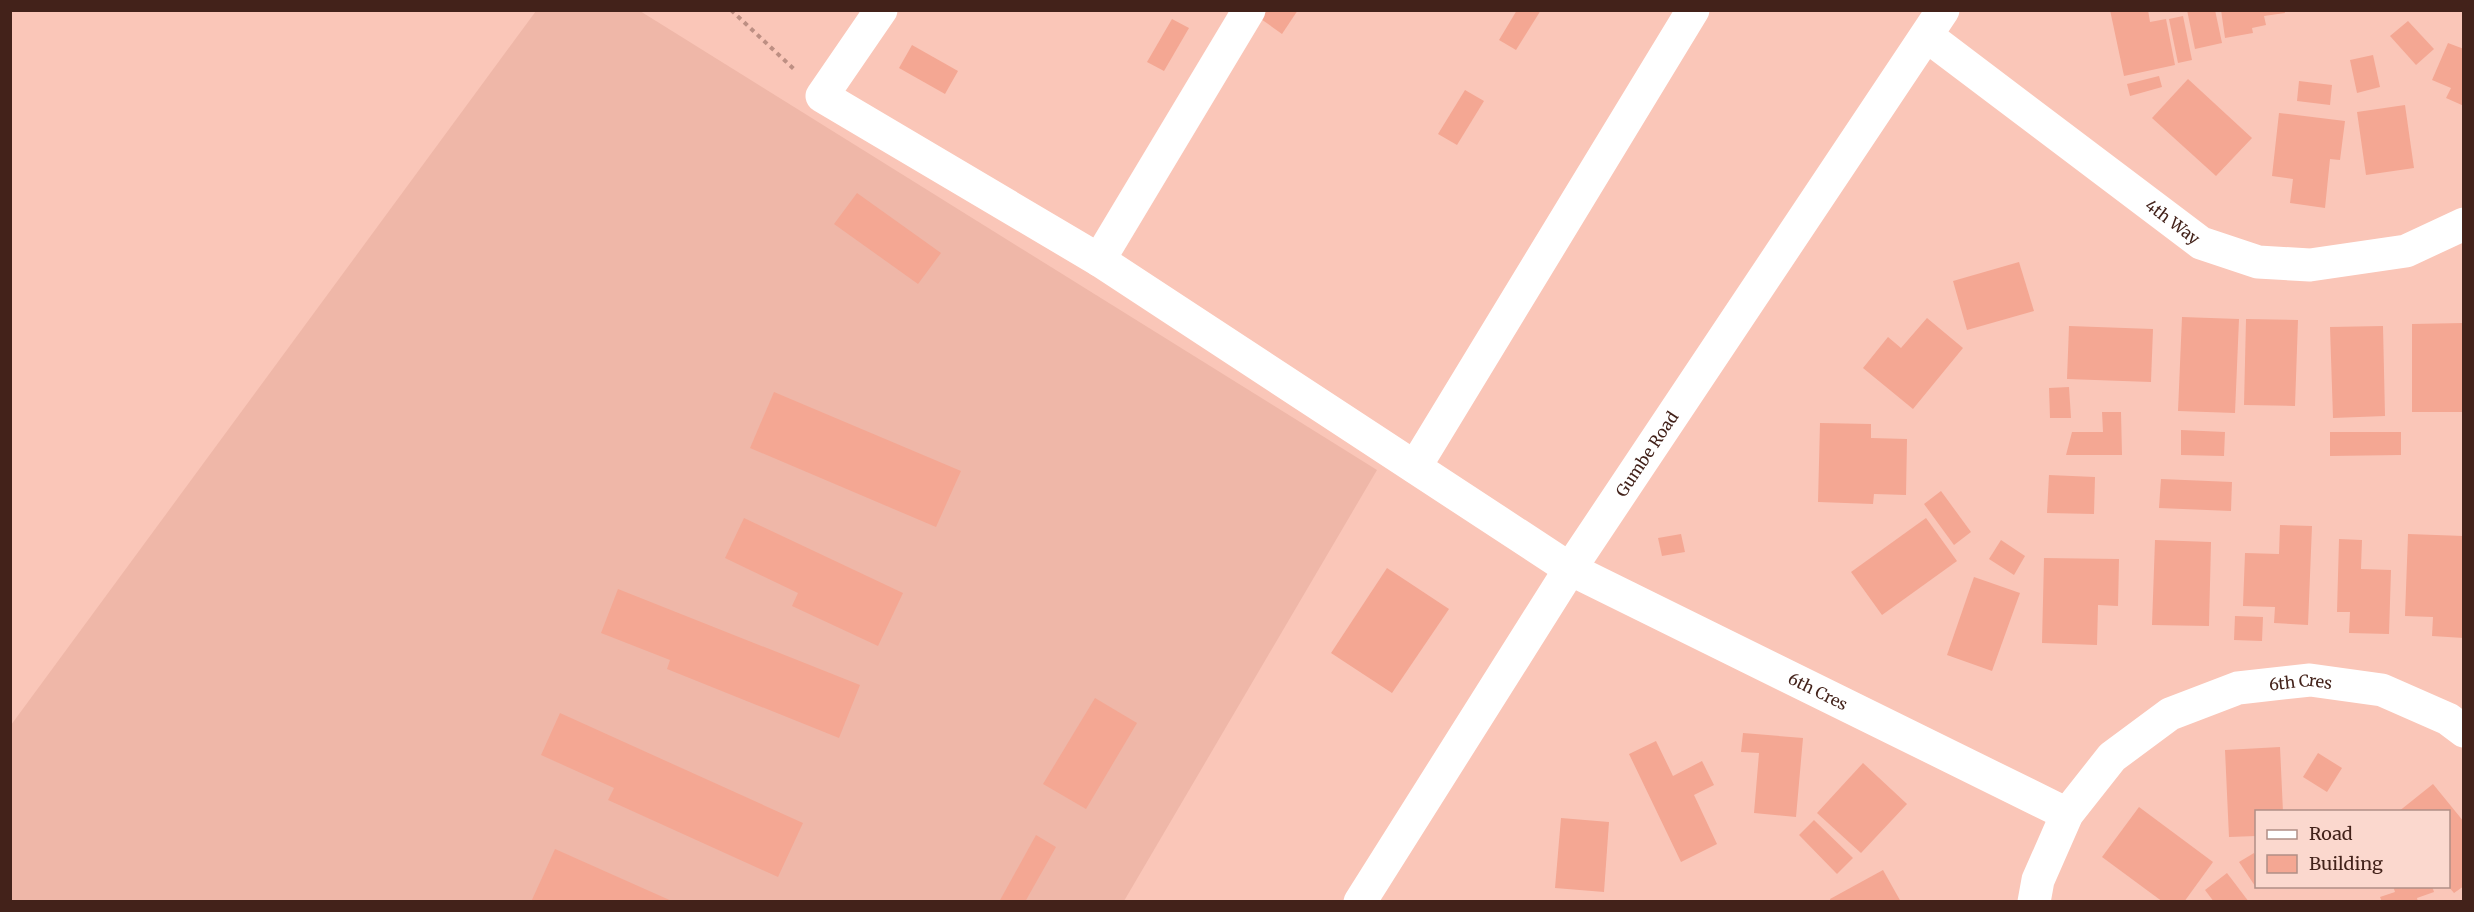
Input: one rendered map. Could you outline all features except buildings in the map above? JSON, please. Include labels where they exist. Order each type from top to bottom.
[{"type":"street","points":[[822,96],[881,10]]},
{"type":"street","points":[[1099,260],[1249,10]]},
{"type":"street","points":[[1415,467],[1693,10]]},
{"type":"street","name":"4th Way","points":[[1935,23],[2201,243],[2258,262],[2310,265],[2406,251],[2463,224]]},
{"type":"street","name":"Gumbe Road","points":[[1360,902],[1570,569],[1935,23]]},
{"type":"street","name":"6th Cres","points":[[822,96],[1099,260],[1570,569],[2067,814]]},
{"type":"street","name":"6th Cres","points":[[2034,902],[2038,880],[2067,814],[2112,757],[2170,714],[2238,688],[2310,680],[2382,690],[2448,719],[2463,731]]},
{"type":"path","points":[[731,10],[822,96]]},
{"type":"shaded area","points":[[536,11],[640,11],[1377,470],[1124,901],[11,902],[11,725]]}]
